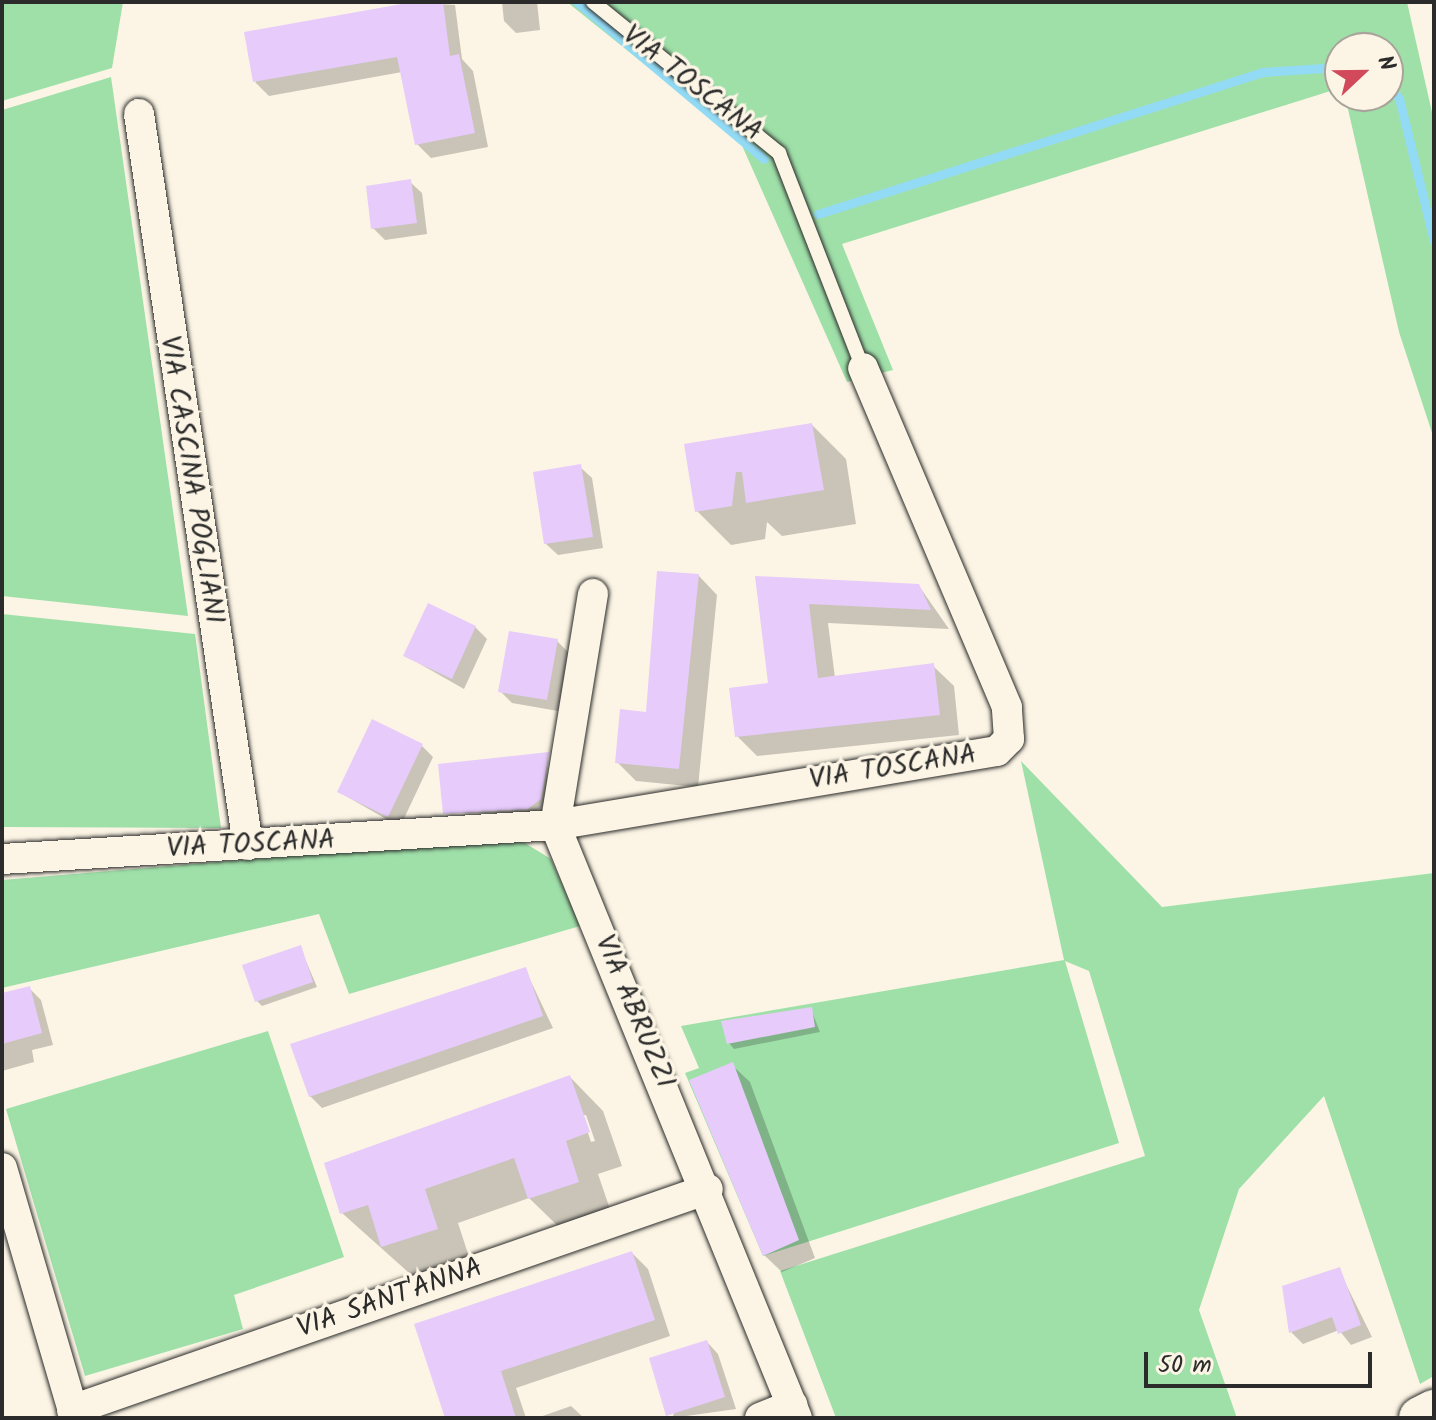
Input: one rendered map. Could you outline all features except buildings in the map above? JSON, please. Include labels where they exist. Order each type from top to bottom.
[{"type":"main road","points":[[1420,1418],[1434,1411]]},
{"type":"street","name":"VIA CASCINA POGLIANI","points":[[139,114],[248,845]]},
{"type":"street","name":"VIA TOSCANA","points":[[2,859],[555,825],[997,751],[1009,739],[1007,707],[863,368]]},
{"type":"street","points":[[555,825],[593,594]]},
{"type":"street","name":"VIA ABRUZZI","points":[[555,825],[708,1189],[795,1412]]},
{"type":"street","points":[[2,1168],[73,1414]]},
{"type":"street","name":"VIA SANT'ANNA","points":[[73,1414],[708,1189]]},
{"type":"street","points":[[760,1418],[795,1412]]},
{"type":"lane","name":"VIA TOSCANA","points":[[593,2],[779,153],[863,368]]},
{"type":"green space","points":[[2,2],[123,2],[112,68],[2,101]]},
{"type":"green space","points":[[567,2],[1407,2],[1434,121],[1434,439],[1399,332],[1349,112],[1404,112],[1404,32],[1324,32],[1324,93],[842,244],[893,370],[847,382],[740,141]]},
{"type":"green space","points":[[111,77],[188,616],[2,596],[2,110]]},
{"type":"green space","points":[[2,614],[195,634],[221,828],[2,827]]},
{"type":"green space","points":[[1021,761],[1162,907],[1434,873],[1434,1376],[1420,1384],[1324,1096],[1239,1189],[1199,1310],[1237,1418],[836,1418],[780,1271],[1145,1156],[1089,971],[1065,961],[1119,1143],[763,1256],[685,1073],[699,1068],[681,1026],[1064,960]]},
{"type":"green space","points":[[515,837],[551,859],[580,926],[349,994],[319,914],[2,988],[2,880]]},
{"type":"green space","points":[[268,1031],[344,1257],[234,1295],[243,1329],[85,1376],[6,1109]]},
{"type":"waterway","points":[[577,2],[764,159]]},
{"type":"waterway","points":[[818,214],[1262,72],[1324,68]]},
{"type":"waterway","points":[[1402,112],[1434,242]]}]
